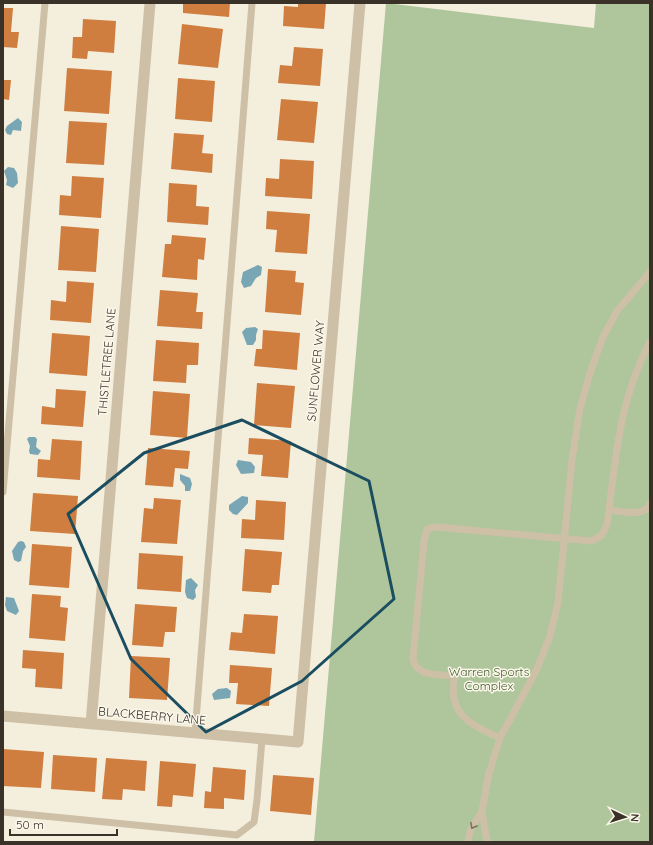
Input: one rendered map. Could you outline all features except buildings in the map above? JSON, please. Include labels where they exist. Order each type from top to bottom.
[{"type":"street","name":"THISTLETREE LANE","points":[[91,724],[150,3]]},
{"type":"street","name":"SUNFLOWER WAY","points":[[298,742],[360,3]]},
{"type":"street","name":"BLACKBERRY LANE","points":[[3,716],[298,742]]},
{"type":"lane","points":[[3,492],[45,3]]},
{"type":"lane","points":[[195,733],[252,3]]},
{"type":"lane","points":[[468,842],[470,831],[482,811],[489,773],[500,738],[536,671],[549,639],[558,603],[572,460],[580,408],[591,370],[603,337],[617,311],[650,272]]},
{"type":"lane","points":[[500,738],[473,726],[460,714],[454,698],[454,676],[419,672],[414,667],[413,659],[424,541],[427,530],[436,527],[592,541],[601,536],[607,526],[619,427],[631,386],[650,342]]},
{"type":"lane","points":[[609,510],[639,513],[649,507],[650,504]]},
{"type":"lane","points":[[3,812],[237,835],[254,822],[262,739]]},
{"type":"lane","points":[[482,811],[488,842]]},
{"type":"highlighted area","points":[[242,420],[369,481],[394,599],[302,681],[206,732],[131,659],[68,514],[144,453]]},
{"type":"green space","name":"Warren Sports Complex","points":[[386,3],[594,28],[596,3],[650,3],[650,842],[314,842]]},
{"type":"water","points":[[18,118],[22,122],[21,131],[13,130],[11,135],[7,134],[5,130],[7,126]]},
{"type":"water","points":[[8,167],[14,168],[17,173],[18,183],[13,188],[6,185],[7,180],[4,171]]},
{"type":"water","points":[[258,265],[262,267],[261,275],[256,278],[251,286],[244,288],[241,282],[243,272]]},
{"type":"water","points":[[255,327],[258,329],[256,340],[253,345],[247,345],[242,332],[246,328]]},
{"type":"water","points":[[29,437],[35,437],[37,439],[36,447],[41,451],[38,455],[30,454],[30,446],[27,439]]},
{"type":"water","points":[[238,460],[251,462],[255,467],[254,473],[241,474],[236,465]]},
{"type":"water","points":[[180,474],[190,478],[192,484],[190,491],[185,491],[185,486],[180,480]]},
{"type":"water","points":[[242,496],[248,497],[248,503],[237,515],[233,514],[229,510],[229,505]]},
{"type":"water","points":[[18,542],[24,542],[26,547],[23,551],[21,561],[18,562],[14,560],[12,551]]},
{"type":"water","points":[[191,578],[198,585],[195,590],[196,597],[193,600],[187,598],[185,592],[186,580]]},
{"type":"water","points":[[6,597],[14,598],[19,611],[16,615],[7,611],[5,605]]},
{"type":"water","points":[[227,688],[231,691],[230,698],[214,700],[212,694],[218,689]]}]
